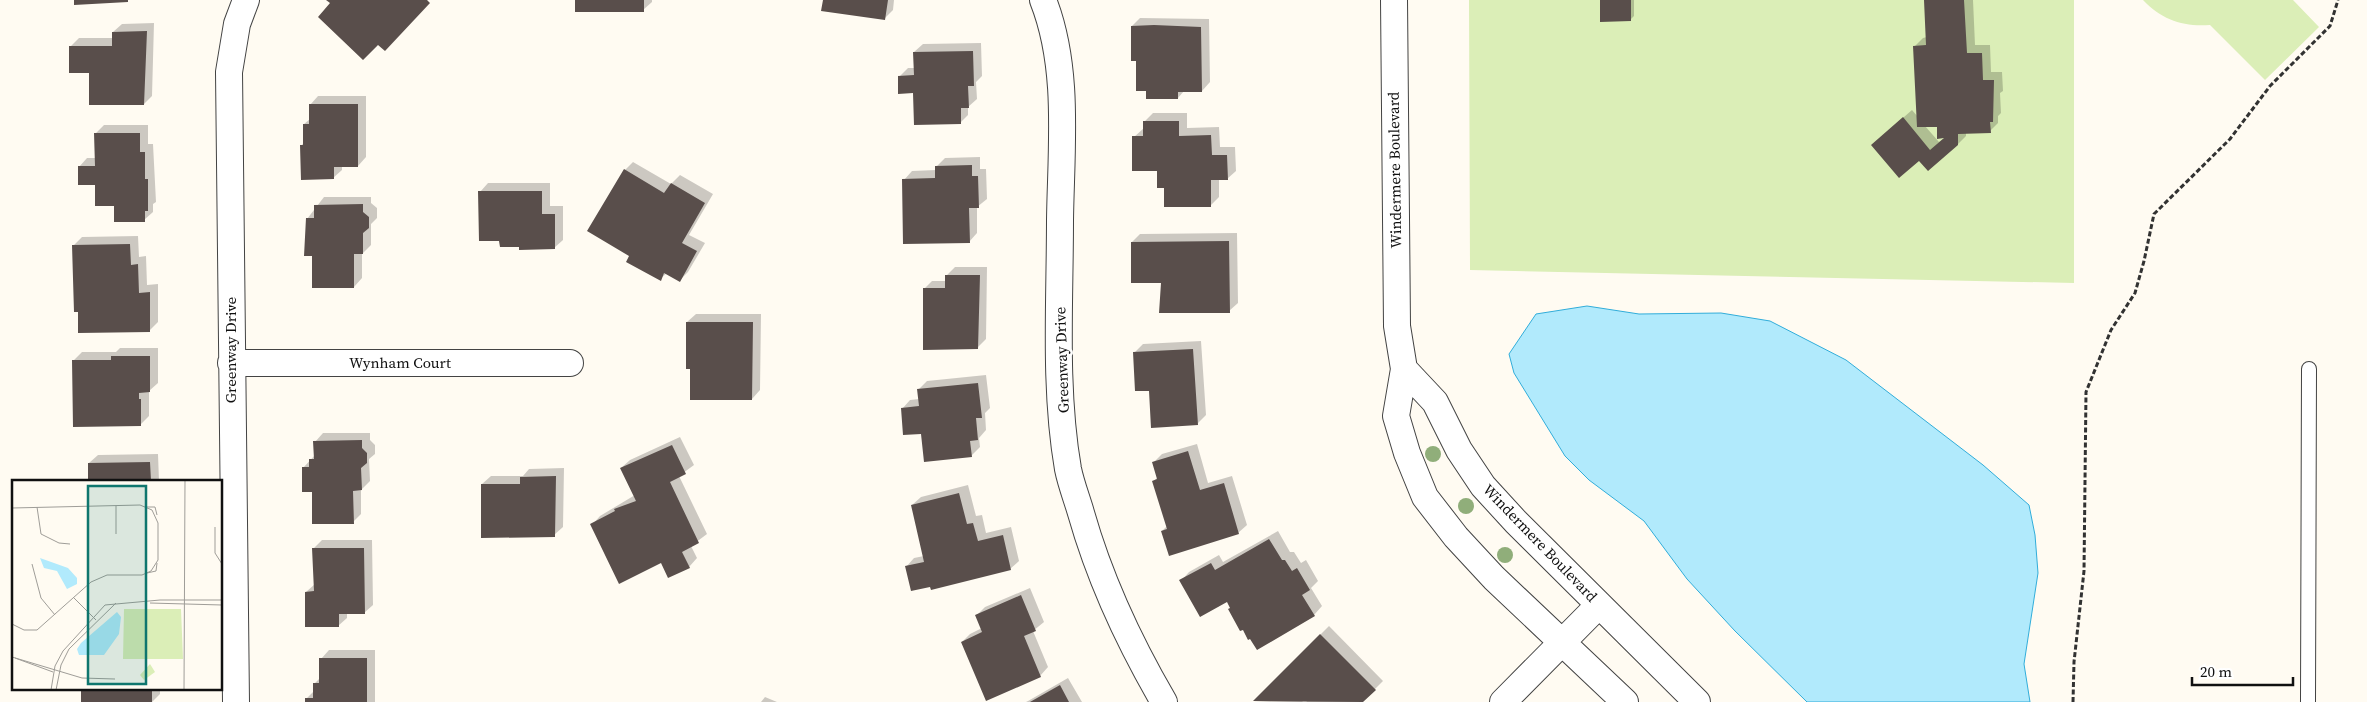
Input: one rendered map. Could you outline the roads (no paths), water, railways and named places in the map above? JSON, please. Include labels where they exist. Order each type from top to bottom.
[{"type":"street","name":"Greenway Drive","points":[[236,702],[229,72],[237,24],[246,0]]},
{"type":"street","name":"Greenway Drive","points":[[1043,0],[1058,48],[1061,105],[1060,390],[1068,470],[1091,550],[1108,596],[1144,668],[1164,702]]},
{"type":"street","name":"Windermere Boulevard","points":[[1394,0],[1397,326],[1404,369],[1396,416],[1407,453],[1426,497],[1456,537],[1494,578],[1625,702]]},
{"type":"street","name":"Wynham Court","points":[[231,363],[570,363]]},
{"type":"street","name":"Windermere Boulevard","points":[[1404,369],[1435,402],[1459,450],[1483,486],[1516,522],[1697,702]]},
{"type":"street","points":[[1503,702],[1599,605]]},
{"type":"lane","points":[[2308,702],[2309,369]]},
{"type":"water","points":[[1587,306],[1639,314],[1721,313],[1770,321],[1846,360],[1983,465],[2029,505],[2035,535],[2038,573],[2024,664],[2030,702],[1807,702],[1735,631],[1687,579],[1644,521],[1589,480],[1565,456],[1514,373],[1509,354],[1536,314]]}]
